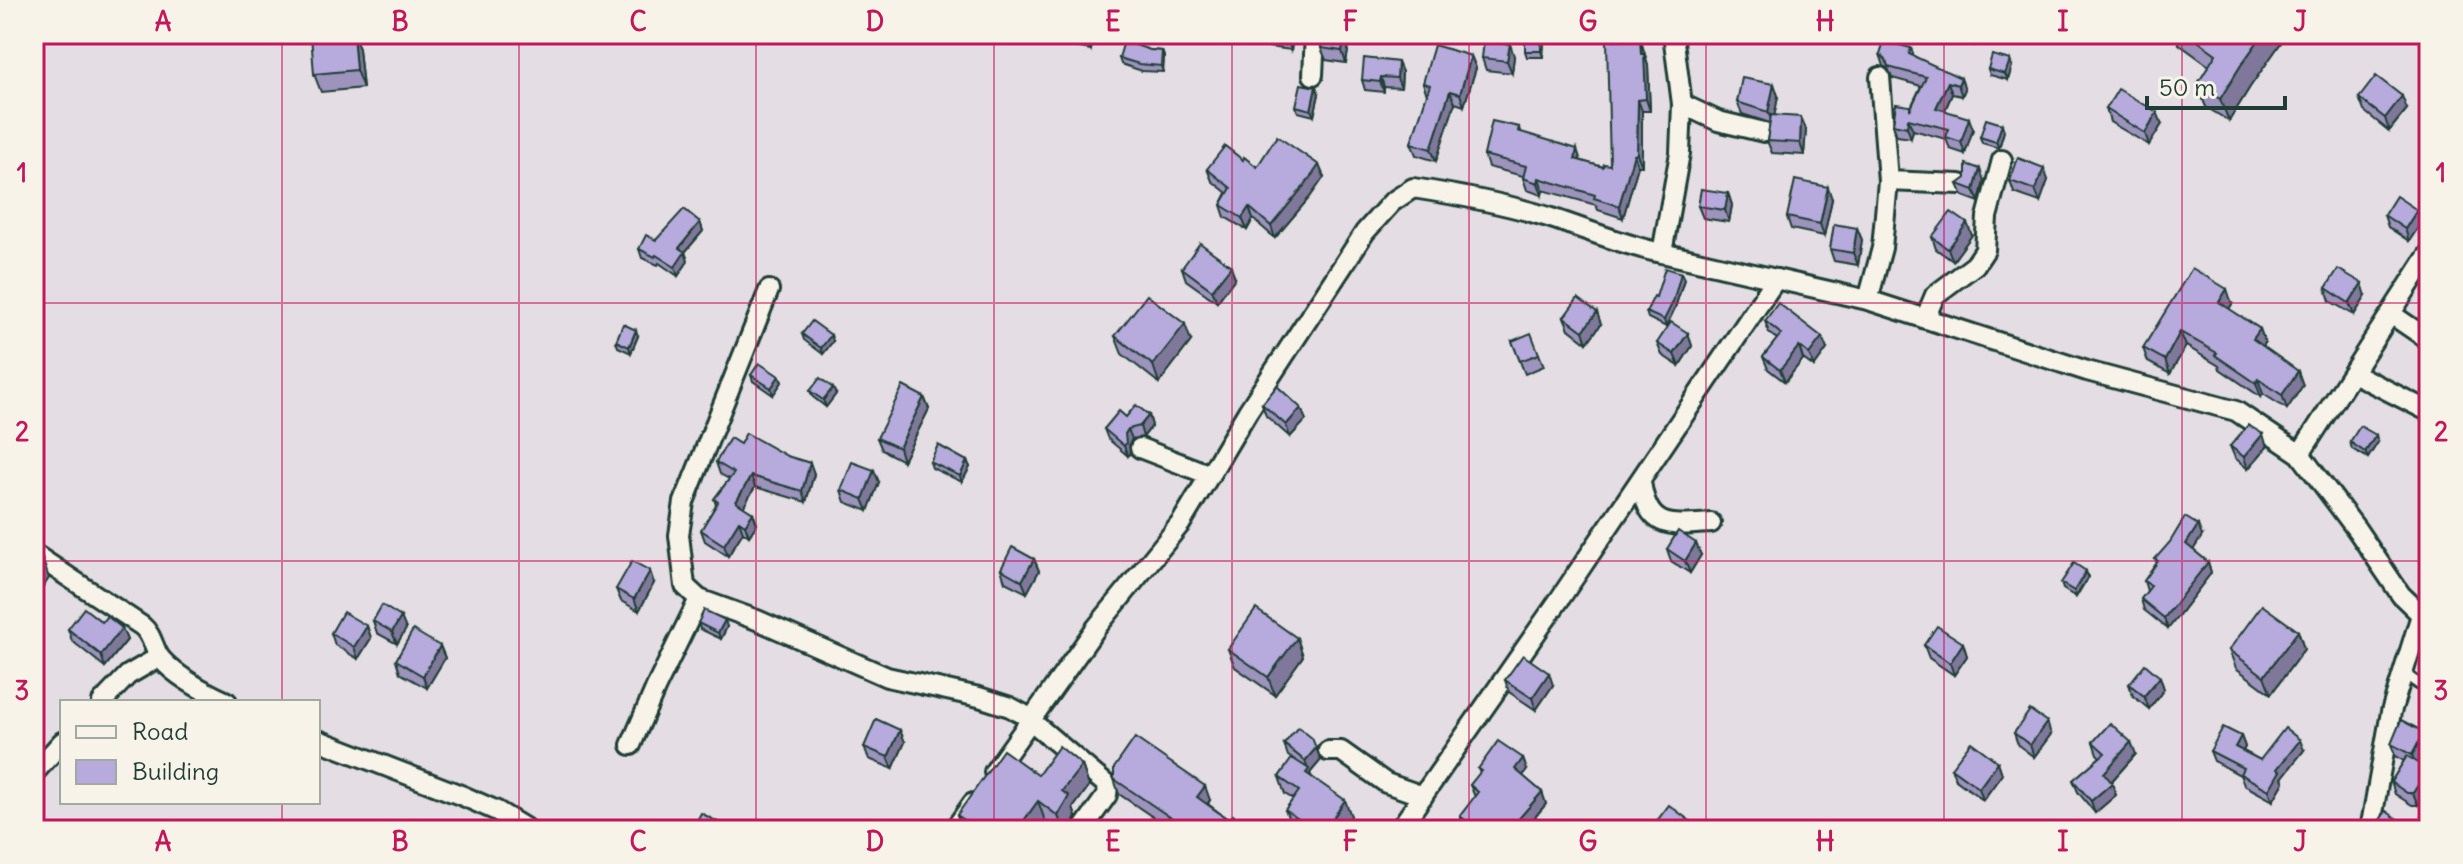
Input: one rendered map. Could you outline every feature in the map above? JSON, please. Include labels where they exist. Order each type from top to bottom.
[{"type":"street","points":[[1313,75],[1315,34]]},
{"type":"street","points":[[1662,253],[1680,153],[1682,104],[1673,34]]},
{"type":"street","points":[[1868,300],[1882,248],[1888,181],[1880,77]]},
{"type":"street","points":[[1682,104],[1718,121],[1764,132]]},
{"type":"street","points":[[1925,319],[1935,295],[1975,265],[1985,250],[1987,217],[2002,160]]},
{"type":"street","points":[[1888,181],[1960,184]]},
{"type":"street","points":[[954,830],[1096,628],[1181,523],[1248,411],[1365,232],[1392,202],[1413,188],[1458,194],[1545,216],[1634,247],[1868,300],[2087,371],[2236,411],[2300,454],[2357,530],[2391,582],[2425,618],[2391,712],[2370,830]]},
{"type":"street","points":[[2300,454],[2429,254]]},
{"type":"street","points":[[1407,825],[1423,796],[1641,481],[1776,279]]},
{"type":"street","points":[[769,290],[684,502],[679,535],[685,586],[699,599],[757,620],[887,677],[979,697],[1023,714],[1108,786],[1107,795],[1082,830]]},
{"type":"street","points":[[2391,314],[2429,340]]},
{"type":"street","points":[[2353,373],[2426,410]]},
{"type":"street","points":[[1140,448],[1210,475]]},
{"type":"street","points":[[1641,481],[1643,503],[1656,518],[1673,526],[1711,523]]},
{"type":"street","points":[[34,554],[142,626],[150,635],[159,657],[175,672],[223,700]]},
{"type":"street","points":[[631,745],[699,599]]},
{"type":"street","points":[[104,700],[128,675],[159,657]]},
{"type":"street","points":[[320,741],[463,796],[497,811],[528,830]]},
{"type":"street","points":[[34,773],[60,744]]},
{"type":"street","points":[[1328,751],[1341,751],[1386,783],[1423,796]]},
{"type":"lane","points":[[2403,673],[2429,691]]},
{"type":"building","points":[[353,34],[356,70],[314,74],[311,35]]},
{"type":"building","points":[[1265,34],[1287,34],[1287,38]]},
{"type":"building","points":[[1322,34],[1345,34],[1342,51],[1321,48]]},
{"type":"building","points":[[2188,34],[2263,34],[2220,99],[2197,85],[2216,54]]},
{"type":"building","points":[[1525,36],[1541,36],[1541,51],[1525,51]]},
{"type":"building","points":[[1640,38],[1641,54],[1644,54],[1646,99],[1638,100],[1637,154],[1634,154],[1619,206],[1594,198],[1595,195],[1539,178],[1538,183],[1523,178],[1526,166],[1484,155],[1492,121],[1519,127],[1518,131],[1577,149],[1575,159],[1603,167],[1604,164],[1610,165],[1607,40]]},
{"type":"building","points":[[1124,41],[1162,51],[1161,66],[1119,58]]},
{"type":"building","points":[[1484,41],[1510,44],[1507,61],[1482,58]]},
{"type":"building","points":[[1884,41],[1911,48],[1909,54],[1961,78],[1958,85],[1948,82],[1936,108],[1969,118],[1961,142],[1946,137],[1949,129],[1908,119],[1907,127],[1893,124],[1896,104],[1910,106],[1910,110],[1926,77],[1888,67],[1880,54]]},
{"type":"building","points":[[1434,45],[1471,56],[1460,94],[1450,91],[1431,149],[1411,143],[1430,85],[1423,83]]},
{"type":"building","points":[[1992,55],[2010,60],[2005,74],[1988,69]]},
{"type":"building","points":[[1364,58],[1398,62],[1397,78],[1381,77],[1380,82],[1362,80]]},
{"type":"building","points":[[2376,76],[2402,96],[2385,118],[2359,98]]},
{"type":"building","points":[[1742,78],[1774,84],[1768,112],[1737,102]]},
{"type":"building","points":[[1301,84],[1316,87],[1311,110],[1296,106]]},
{"type":"building","points":[[2118,89],[2157,112],[2145,133],[2106,109]]},
{"type":"building","points":[[1771,115],[1801,117],[1800,143],[1767,141]]},
{"type":"building","points":[[1986,119],[2002,124],[1996,142],[1980,137]]},
{"type":"building","points":[[1277,136],[1319,165],[1271,226],[1249,207],[1242,218],[1221,205],[1231,188],[1207,169],[1225,146],[1257,167]]},
{"type":"building","points":[[2018,158],[2044,168],[2035,190],[2010,181]]},
{"type":"building","points":[[1966,164],[1980,169],[1974,190],[1958,184],[1966,178]]},
{"type":"building","points":[[1795,180],[1828,187],[1820,224],[1787,217]]},
{"type":"building","points":[[1701,189],[1728,193],[1725,210],[1698,206]]},
{"type":"building","points":[[2396,196],[2417,210],[2405,229],[2384,215]]},
{"type":"building","points":[[684,209],[700,222],[679,248],[685,252],[675,267],[639,249],[646,235],[656,240]]},
{"type":"building","points":[[1951,212],[1967,223],[1948,249],[1932,237]]},
{"type":"building","points":[[1834,224],[1857,228],[1853,253],[1830,249]]},
{"type":"building","points":[[1200,243],[1231,266],[1212,290],[1182,268]]},
{"type":"building","points":[[1665,268],[1681,273],[1664,320],[1646,312],[1656,297]]},
{"type":"building","points":[[2192,268],[2227,289],[2219,302],[2260,329],[2253,339],[2298,371],[2282,395],[2258,379],[2256,383],[2215,355],[2217,353],[2180,332],[2165,360],[2143,348]]},
{"type":"building","points":[[2338,269],[2362,283],[2349,303],[2326,288]]},
{"type":"building","points":[[1147,295],[1185,324],[1153,365],[1115,336]]},
{"type":"building","points":[[1578,298],[1597,312],[1583,331],[1564,317]]},
{"type":"building","points":[[1778,303],[1822,337],[1809,354],[1799,346],[1780,370],[1763,357],[1781,334],[1765,321]]},
{"type":"building","points":[[812,321],[831,335],[821,348],[802,334]]},
{"type":"building","points":[[1671,322],[1688,333],[1674,354],[1657,343]]},
{"type":"building","points":[[623,324],[636,330],[629,347],[616,341]]},
{"type":"building","points":[[1531,333],[1539,354],[1520,361],[1512,341]]},
{"type":"building","points":[[759,363],[779,376],[771,388],[751,375]]},
{"type":"building","points":[[820,378],[833,388],[823,400],[810,391]]},
{"type":"building","points":[[903,386],[924,397],[899,448],[877,438]]},
{"type":"building","points":[[1277,386],[1301,408],[1286,425],[1262,404]]},
{"type":"building","points":[[1136,405],[1149,415],[1140,426],[1128,429],[1124,446],[1104,429],[1119,411],[1126,417]]},
{"type":"building","points":[[2248,425],[2263,434],[2244,457],[2230,446]]},
{"type":"building","points":[[2360,426],[2376,435],[2365,452],[2350,442]]},
{"type":"building","points":[[746,433],[787,456],[810,463],[802,491],[751,476],[736,502],[753,513],[745,525],[739,521],[724,545],[701,530],[718,502],[714,499],[734,473],[716,462],[730,438],[740,444]]},
{"type":"building","points":[[938,445],[967,461],[960,476],[930,462]]},
{"type":"building","points":[[852,462],[874,470],[863,499],[841,490]]},
{"type":"building","points":[[2185,517],[2198,525],[2186,544],[2208,562],[2164,618],[2141,599],[2151,586],[2144,581],[2158,561],[2155,559]]},
{"type":"building","points":[[1678,531],[1696,543],[1685,561],[1667,549]]},
{"type":"building","points":[[1012,547],[1034,559],[1022,581],[1001,569]]},
{"type":"building","points":[[34,551],[41,555],[34,565]]},
{"type":"building","points":[[632,561],[650,571],[634,599],[616,589]]},
{"type":"building","points":[[2074,563],[2086,571],[2074,591],[2061,583]]},
{"type":"building","points":[[382,605],[401,617],[392,632],[373,621]]},
{"type":"building","points":[[2262,605],[2298,631],[2264,676],[2229,650]]},
{"type":"building","points":[[84,608],[102,622],[107,616],[122,628],[101,655],[68,629]]},
{"type":"building","points":[[1256,609],[1297,638],[1268,677],[1228,649]]},
{"type":"building","points":[[704,610],[725,620],[718,633],[698,623]]},
{"type":"building","points":[[343,612],[367,626],[354,647],[331,633]]},
{"type":"building","points":[[1937,626],[1963,643],[1950,663],[1924,645]]},
{"type":"building","points":[[413,630],[440,646],[423,676],[396,660]]},
{"type":"building","points":[[1523,655],[1549,673],[1532,698],[1505,680]]},
{"type":"building","points":[[2145,664],[2160,677],[2144,696],[2129,684]]},
{"type":"building","points":[[2030,710],[2047,722],[2030,745],[2014,733]]},
{"type":"building","points":[[876,719],[900,730],[888,757],[864,747]]},
{"type":"building","points":[[2401,720],[2424,732],[2412,755],[2391,744]]},
{"type":"building","points":[[2110,723],[2131,742],[2104,773],[2112,783],[2091,801],[2073,780],[2105,753],[2093,742]]},
{"type":"building","points":[[1298,727],[1312,738],[1316,748],[1305,761],[1284,744]]},
{"type":"building","points":[[2223,727],[2241,736],[2235,747],[2260,760],[2285,728],[2300,740],[2277,769],[2280,771],[2269,790],[2240,774],[2243,768],[2210,751]]},
{"type":"building","points":[[1135,738],[1205,786],[1197,797],[1229,820],[1233,815],[1252,830],[1189,830],[1114,779],[1114,768]]},
{"type":"building","points":[[1498,741],[1523,758],[1515,769],[1542,792],[1509,830],[1478,830],[1460,816],[1478,792],[1470,785]]},
{"type":"building","points":[[1971,742],[1998,762],[1979,788],[1951,768]]},
{"type":"building","points":[[1059,746],[1082,765],[1062,791],[1069,796],[1058,816],[1038,801],[1017,830],[979,830],[957,815],[1003,750],[1038,775]]},
{"type":"building","points":[[2407,756],[2428,769],[2413,793],[2407,793],[2391,782]]},
{"type":"building","points":[[1292,758],[1309,769],[1306,773],[1345,800],[1325,830],[1315,830],[1285,810],[1299,791],[1279,777]]},
{"type":"building","points":[[1669,805],[1702,830],[1650,830]]},
{"type":"building","points":[[2386,811],[2413,830],[2373,830]]},
{"type":"building","points":[[701,813],[725,826],[723,830],[692,830]]}]
